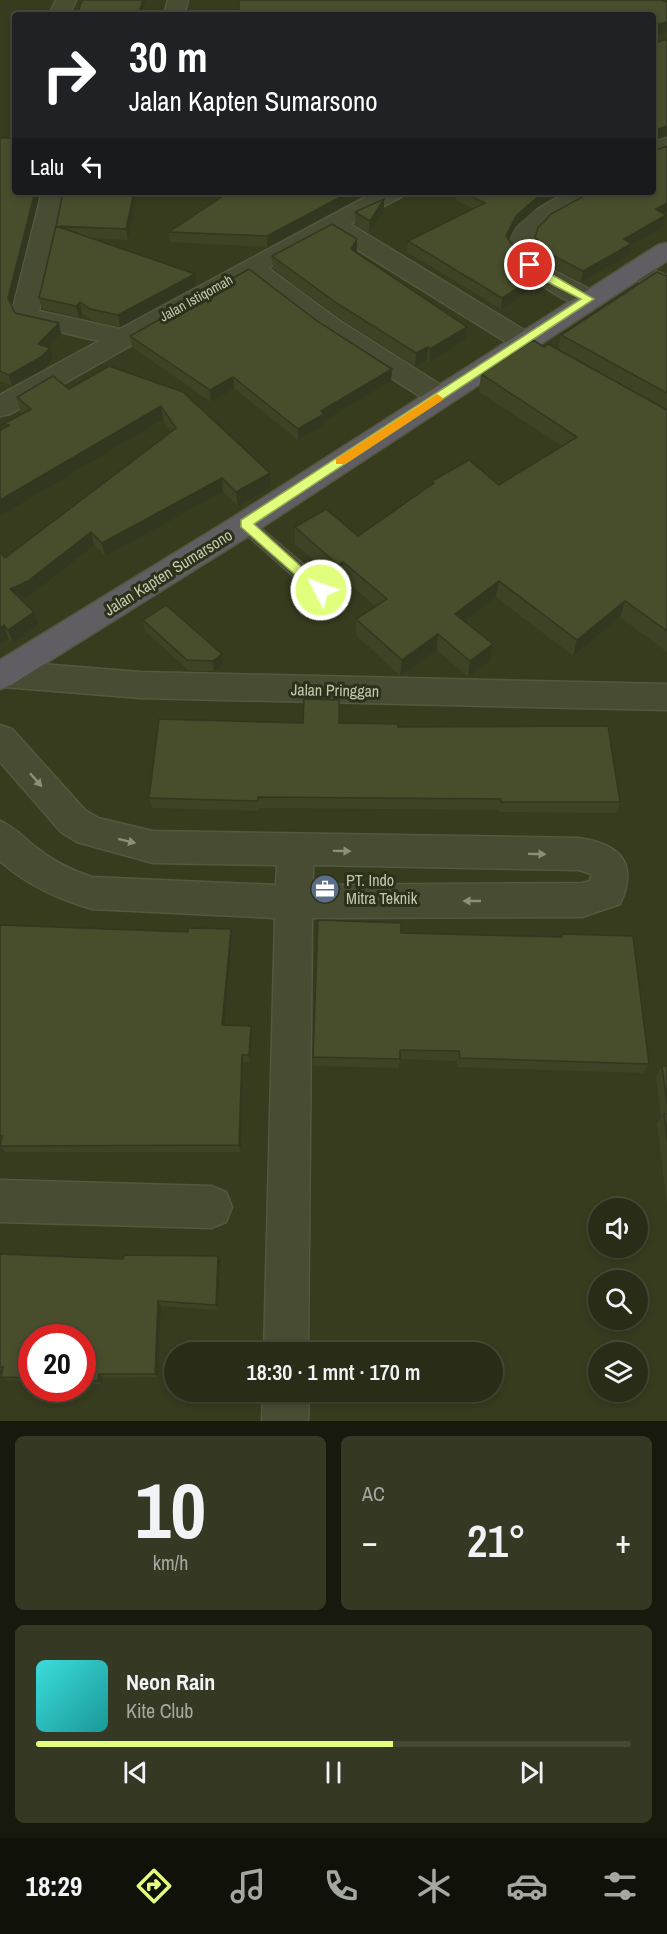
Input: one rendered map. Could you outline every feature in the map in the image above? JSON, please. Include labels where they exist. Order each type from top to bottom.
[{"type":"highway","name":"Jalan Kapten Sumarsono","points":[[2,675],[245,524],[440,397],[532,346],[588,299],[667,250]]},
{"type":"street","points":[[53,195],[26,308],[27,316],[124,338]]},
{"type":"street","name":"Jalan Istiqomah","points":[[0,407],[251,267],[387,195]]},
{"type":"street","points":[[582,195],[523,232],[519,248],[530,265],[543,276],[588,299]]},
{"type":"street","points":[[333,224],[532,346]]},
{"type":"street","points":[[251,267],[328,326],[440,397]]},
{"type":"street","points":[[635,270],[667,286]]},
{"type":"street","name":"Jalan Pringgan","points":[[2,675],[140,686],[667,697]]},
{"type":"street","points":[[0,740],[59,807],[89,831],[153,847],[579,854],[598,857],[609,869],[607,892],[582,900],[294,902],[92,893],[67,887],[28,864],[0,837]]},
{"type":"street","points":[[286,1342],[295,851]]},
{"type":"street","points":[[0,1201],[211,1208]]},
{"type":"street","points":[[285,1421],[286,1402]]},
{"type":"lane","points":[[245,524],[321,590]]},
{"type":"building","points":[[82,0],[143,0],[139,12],[78,12]]},
{"type":"building","points":[[239,0],[660,0],[667,2],[667,22],[656,25],[656,12],[239,12]]},
{"type":"building","points":[[667,39],[667,126],[656,130],[656,43]]},
{"type":"building","points":[[0,138],[12,138],[12,195],[34,195],[8,298],[15,313],[59,323],[38,344],[50,348],[41,357],[9,375],[0,371]]},
{"type":"building","points":[[667,146],[667,203],[656,209],[666,215],[624,239],[631,244],[583,271],[552,255],[535,237],[538,228],[551,214],[586,195],[656,195],[656,150]]},
{"type":"building","points":[[62,195],[133,195],[126,229],[56,226]]},
{"type":"building","points":[[224,195],[344,195],[267,236],[169,232]]},
{"type":"building","points":[[469,195],[540,195],[516,216],[506,236],[523,259],[540,274],[502,298],[408,241],[485,203]]},
{"type":"building","points":[[384,199],[370,221],[355,212]]},
{"type":"building","points":[[332,224],[357,239],[351,249],[467,327],[430,349],[428,347],[416,353],[338,304],[272,256]]},
{"type":"building","points":[[56,226],[195,274],[118,315],[90,309],[80,302],[76,306],[39,298]]},
{"type":"building","points":[[249,269],[317,321],[392,369],[321,411],[324,414],[298,429],[233,377],[210,390],[130,336]]},
{"type":"building","points":[[657,272],[667,276],[667,393],[561,335]]},
{"type":"building","points":[[533,340],[544,347],[548,344],[667,410],[667,631],[625,601],[577,640],[499,581],[455,614],[493,644],[470,661],[438,634],[402,660],[356,619],[387,599],[343,562],[338,565],[295,527],[326,509],[358,536],[434,483],[432,481],[469,460],[499,485],[577,437],[481,374]]},
{"type":"building","points":[[109,366],[183,392],[270,473],[236,492],[222,478],[102,543],[91,532],[28,581],[10,589],[34,612],[8,630],[4,625],[0,628],[0,551],[5,558],[176,428],[161,406],[0,500],[0,430],[10,425],[2,425],[31,409],[17,397],[53,376],[69,389]]},
{"type":"building","points":[[166,605],[222,654],[213,661],[187,660],[143,620]]},
{"type":"building","points":[[304,699],[339,700],[339,723],[398,724],[398,727],[608,726],[620,802],[258,797],[258,801],[149,798],[159,719],[303,723]]},
{"type":"building","points":[[318,920],[401,923],[401,933],[562,937],[562,934],[633,936],[649,1064],[460,1058],[459,1051],[400,1050],[400,1059],[313,1057]]},
{"type":"building","points":[[0,925],[188,932],[188,928],[231,929],[222,1025],[251,1026],[249,1055],[242,1055],[239,1145],[0,1146],[2,1136],[0,1136]]},
{"type":"building","points":[[662,1066],[667,1066],[667,1104]]},
{"type":"building","points":[[664,1114],[667,1114],[667,1140]]},
{"type":"building","points":[[0,1254],[123,1259],[124,1255],[218,1256],[216,1305],[158,1301],[155,1374],[99,1374],[98,1381],[96,1381],[96,1324],[18,1324],[18,1378],[1,1377],[3,1367],[0,1367]]},
{"type":"slow traffic","points":[[341,461],[437,398]]},
{"type":"place","name":"PT. Indo Mitra Teknik","points":[[325,889]]},
{"type":"route","points":[[321,590],[245,524],[588,299],[543,276],[530,265]]}]
